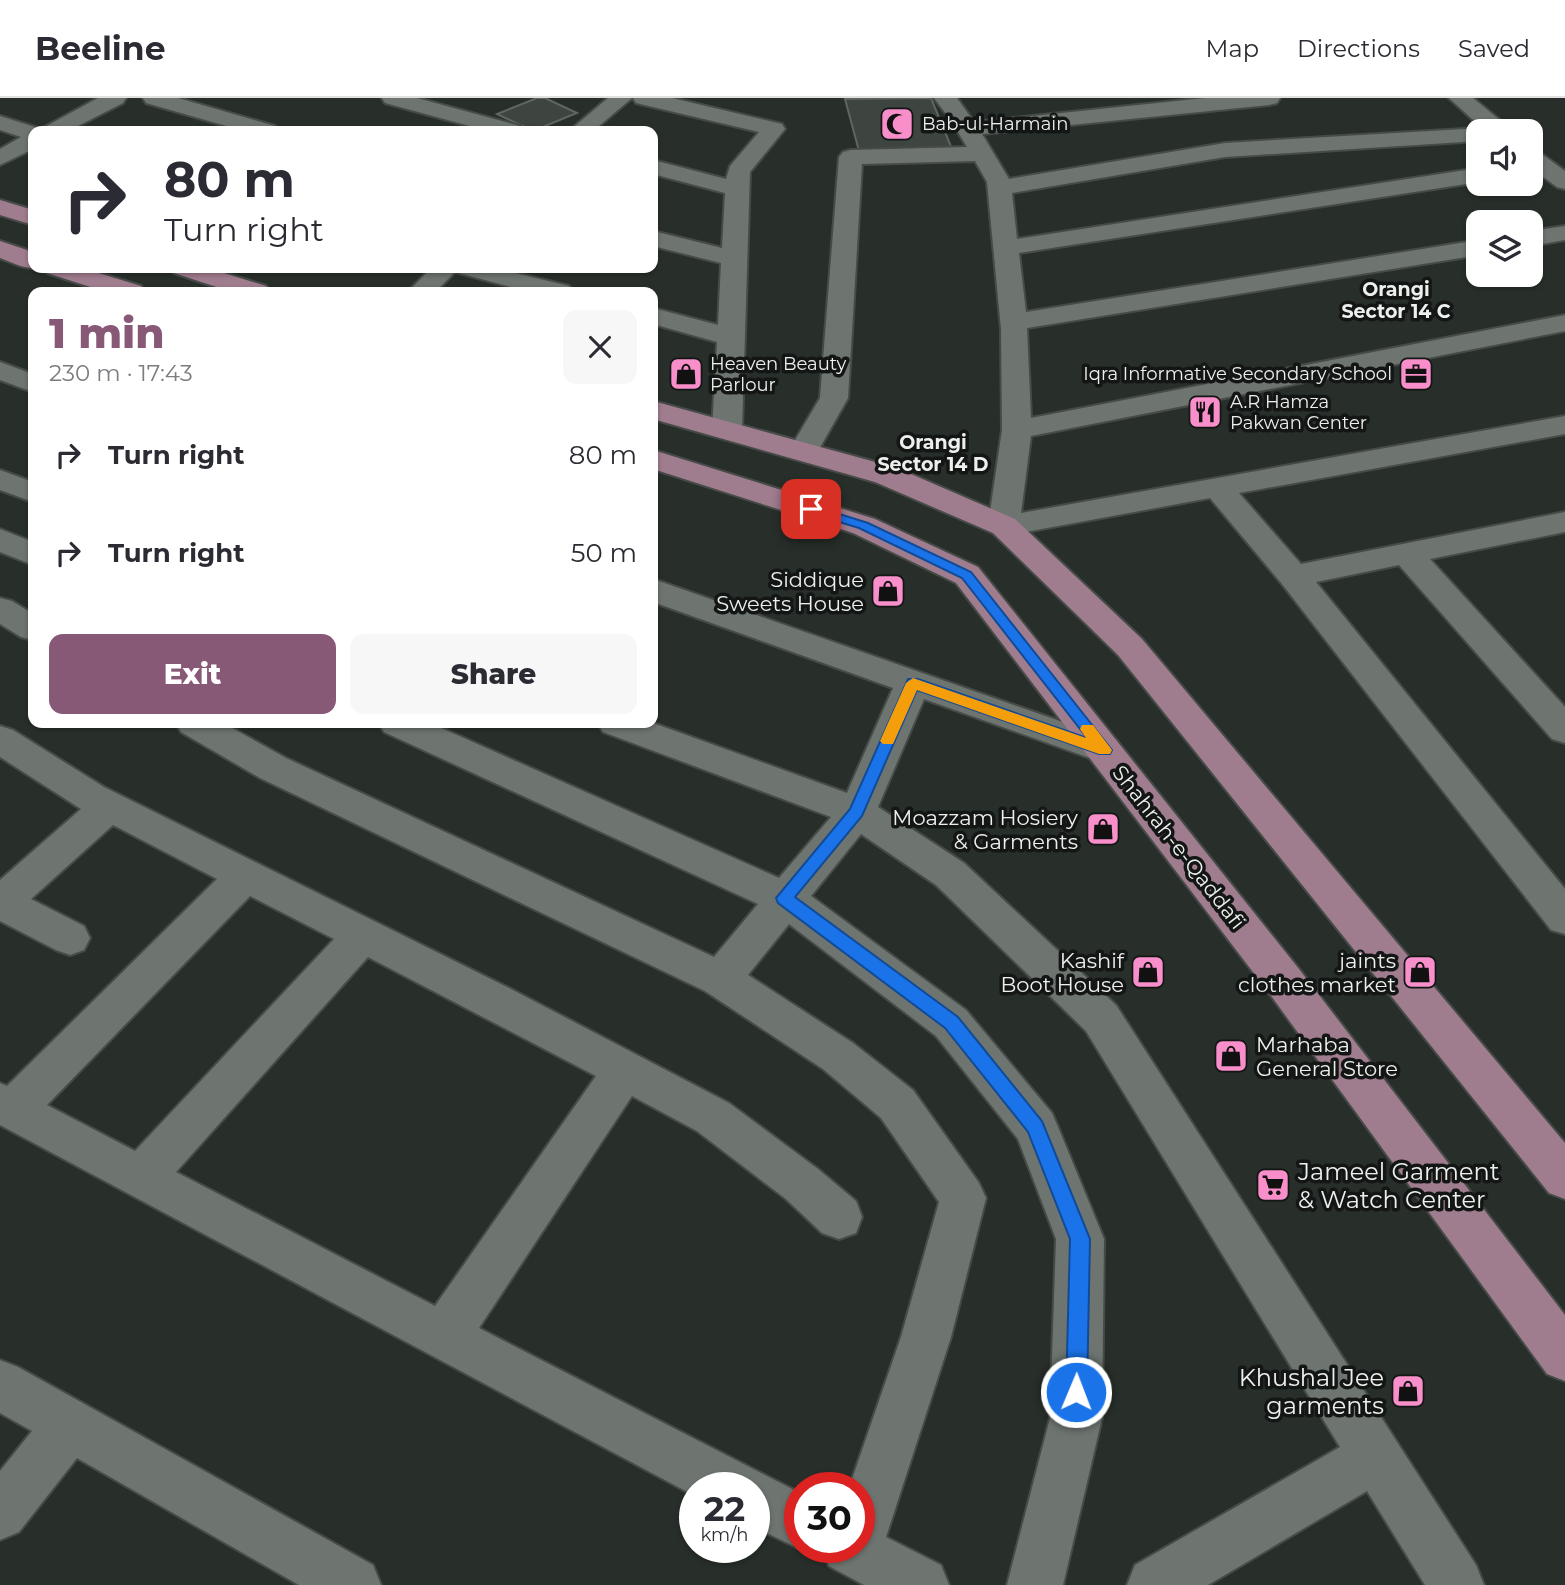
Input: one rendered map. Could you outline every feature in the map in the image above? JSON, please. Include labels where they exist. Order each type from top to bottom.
[{"type":"main road","points":[[0,207],[28,216]]},
{"type":"main road","points":[[0,249],[28,259]]},
{"type":"main road","points":[[72,273],[116,287]]},
{"type":"main road","points":[[198,273],[242,287]]},
{"type":"main road","points":[[658,411],[886,475],[1004,526],[1130,647],[1565,1178]]},
{"type":"main road","name":"Shahrah-e-Qaddafi","points":[[658,461],[864,526],[967,575],[1293,992],[1565,1356]]},
{"type":"street","points":[[61,126],[115,98]]},
{"type":"street","points":[[154,98],[250,126]]},
{"type":"street","points":[[393,98],[494,126]]},
{"type":"street","points":[[586,126],[621,98]]},
{"type":"street","points":[[644,98],[774,130],[738,171],[727,430]]},
{"type":"street","points":[[945,98],[968,129],[999,182],[1013,322],[1017,430],[1004,526],[1565,425]]},
{"type":"street","points":[[968,129],[1269,98]]},
{"type":"street","points":[[1460,98],[1485,119]]},
{"type":"street","points":[[0,123],[28,132]]},
{"type":"street","points":[[999,188],[1225,150],[1466,135]]},
{"type":"street","points":[[0,158],[28,143]]},
{"type":"street","points":[[803,452],[834,398],[851,157],[982,154]]},
{"type":"street","points":[[658,168],[737,189]]},
{"type":"street","points":[[1543,168],[1565,183]]},
{"type":"street","points":[[1005,248],[1466,177]]},
{"type":"street","points":[[1543,237],[1565,233]]},
{"type":"street","points":[[658,239],[734,259]]},
{"type":"street","points":[[1013,322],[1466,249]]},
{"type":"street","points":[[426,287],[440,273]]},
{"type":"street","points":[[486,273],[540,287]]},
{"type":"street","points":[[658,317],[731,337]]},
{"type":"street","points":[[1017,430],[1565,323]]},
{"type":"street","points":[[0,370],[28,382]]},
{"type":"street","points":[[0,479],[28,491]]},
{"type":"street","points":[[1218,488],[1293,576],[1565,918]]},
{"type":"street","points":[[1293,576],[1561,527]]},
{"type":"street","points":[[0,539],[28,553]]},
{"type":"street","points":[[1406,554],[1565,730]]},
{"type":"street","points":[[658,592],[1104,750]]},
{"type":"street","points":[[0,609],[28,626]]},
{"type":"street","points":[[720,979],[857,812],[913,683]]},
{"type":"street","points":[[203,728],[272,768],[703,969],[838,1056],[897,1104],[963,1198],[926,1337],[875,1486]]},
{"type":"street","points":[[408,728],[784,898],[951,1023],[1036,1127],[1080,1239],[1076,1418],[1035,1585]]},
{"type":"street","points":[[630,728],[857,812],[950,874],[1101,1018],[1456,1585]]},
{"type":"street","points":[[13,734],[109,806],[713,1117],[802,1184],[839,1217]]},
{"type":"street","points":[[69,938],[0,903],[109,806]]},
{"type":"street","points":[[246,875],[6,1107],[703,1472]]},
{"type":"street","points":[[141,1177],[363,935]]},
{"type":"street","points":[[444,1336],[625,1070]]},
{"type":"street","points":[[0,1385],[353,1585]]},
{"type":"street","points":[[0,1513],[70,1425]]},
{"type":"street","points":[[1156,1585],[1376,1456]]},
{"type":"street","points":[[875,1557],[920,1585]]},
{"type":"building","points":[[537,98],[545,98],[577,113],[545,126],[522,126],[497,114]]},
{"type":"building","name":"Bab-ul-Harmain","points":[[931,98],[952,149],[859,151],[845,99]]},
{"type":"slow traffic","points":[[888,741],[913,683],[1104,750],[1087,729]]},
{"type":"place","name":"Bab-ul-Harmain","points":[[897,124]]},
{"type":"place","name":"Heaven Beauty Parlour","points":[[686,374]]},
{"type":"place","name":"Iqra Informative Secondary School","points":[[1416,374]]},
{"type":"place","name":"A.R Hamza Pakwan Center","points":[[1205,412]]},
{"type":"place","name":"Siddique Sweets House","points":[[888,591]]},
{"type":"place","name":"Moazzam Hosiery & Garments","points":[[1103,829]]},
{"type":"place","name":"Kashif Boot House","points":[[1148,972]]},
{"type":"place","name":"jaints clothes market","points":[[1420,972]]},
{"type":"place","name":"Marhaba General Store","points":[[1231,1056]]},
{"type":"place","name":"Jameel Garment & Watch Center","points":[[1273,1185]]},
{"type":"place","name":"Khushal Jee garments","points":[[1408,1391]]},
{"type":"district","name":"Orangi Sector 14 C","points":[[1396,300]]},
{"type":"district","name":"Orangi Sector 14 D","points":[[933,453]]},
{"type":"route","points":[[811,509],[864,526],[967,575],[1104,750],[913,683],[857,812],[784,898],[951,1023],[1036,1127],[1080,1239],[1076,1392]]}]
